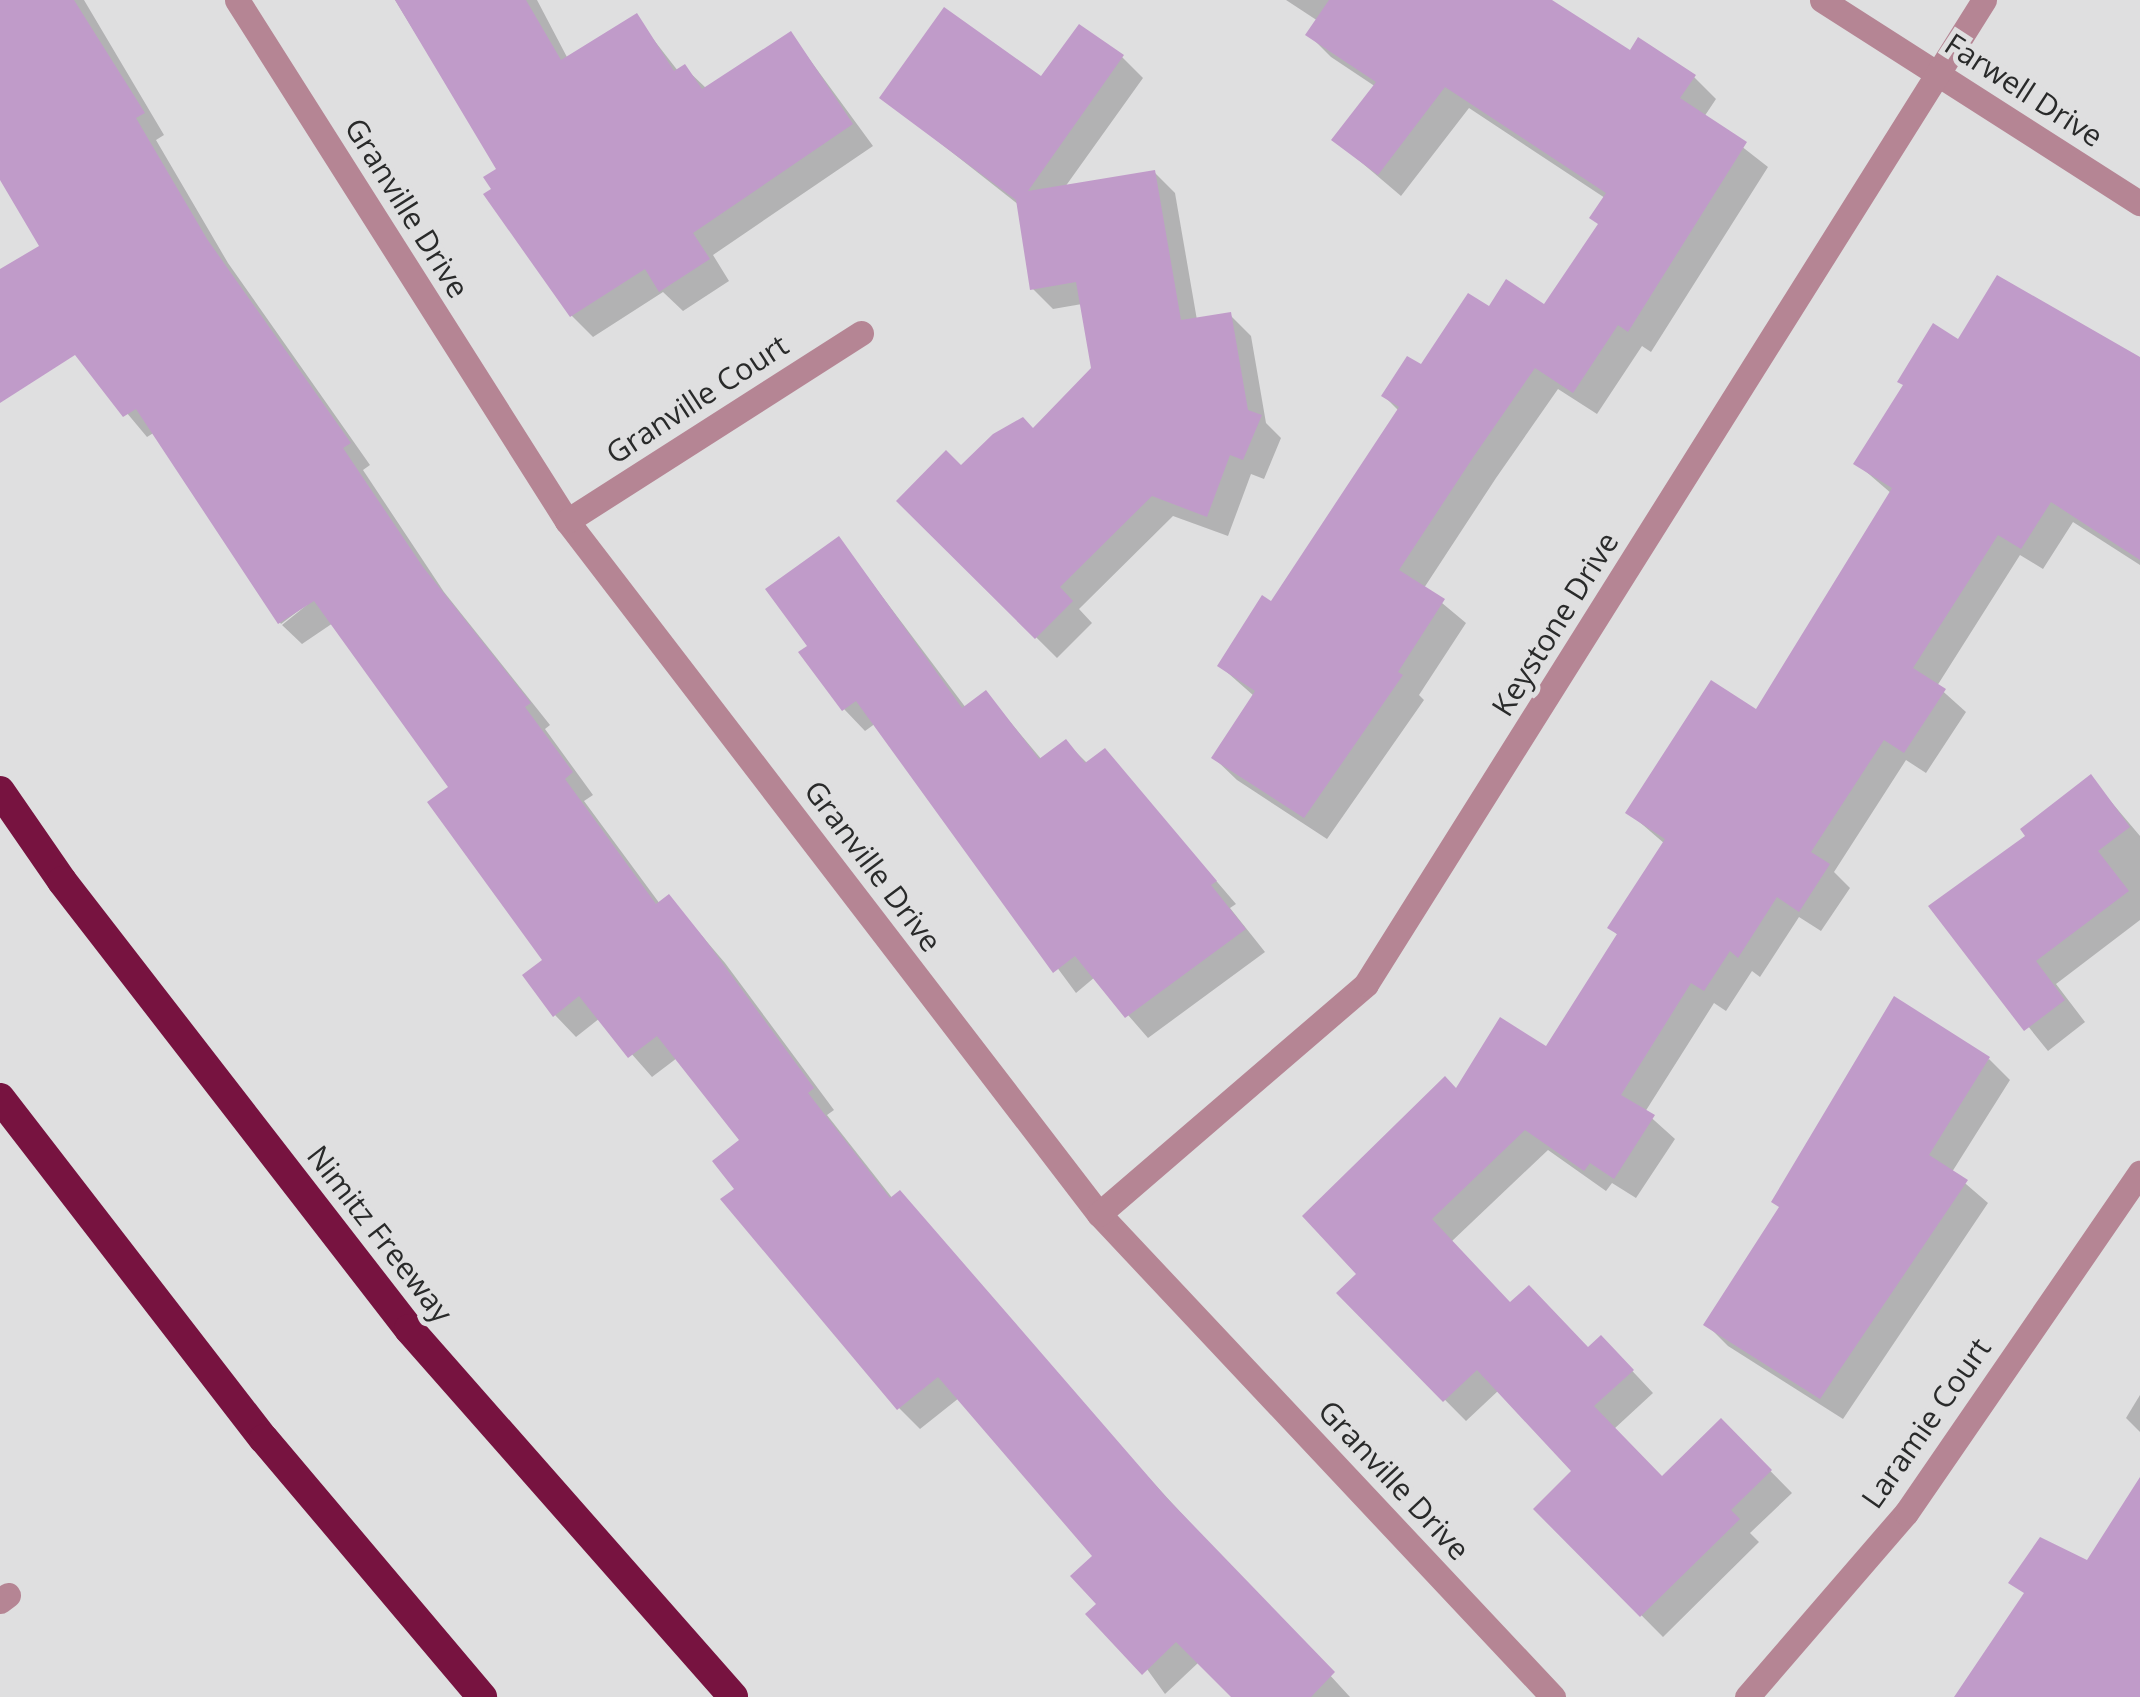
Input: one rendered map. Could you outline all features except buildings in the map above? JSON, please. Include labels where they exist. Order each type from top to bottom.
[{"type":"highway","name":"Nimitz Freeway","points":[[0,791],[62,881],[408,1329],[733,1697]]},
{"type":"highway","points":[[0,1098],[264,1439],[482,1697]]},
{"type":"street","name":"Granville Drive","points":[[237,0],[567,521],[1099,1214],[1553,1697]]},
{"type":"street","name":"Farwell Drive","points":[[1822,0],[2140,203]]},
{"type":"street","name":"Keystone Drive","points":[[1099,1214],[1366,984],[1984,0]]},
{"type":"street","name":"Granville Court","points":[[567,521],[862,332]]},
{"type":"street","name":"Laramie Court","points":[[1747,1697],[1906,1513],[2140,1173]]}]
